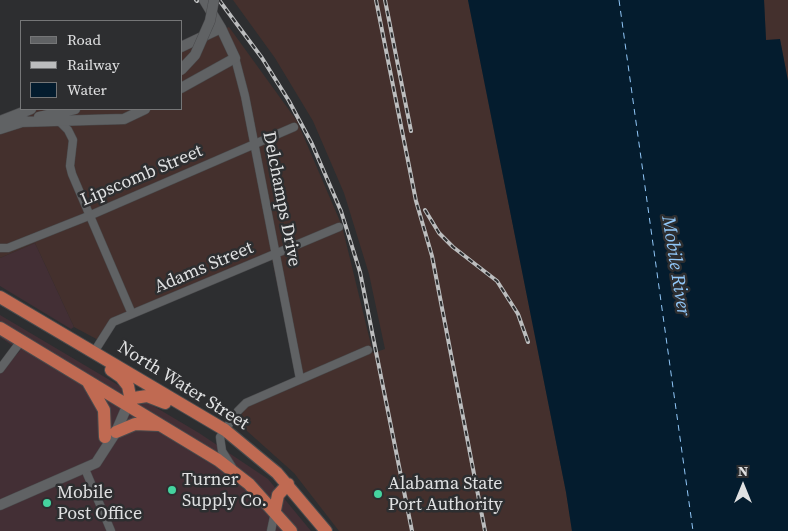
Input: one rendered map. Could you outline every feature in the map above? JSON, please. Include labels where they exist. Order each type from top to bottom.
[{"type":"highway","name":"North Water Street","points":[[0,296],[225,430],[252,450],[288,484],[326,531]]},
{"type":"highway","points":[[44,322],[63,341],[121,377],[130,392],[128,404]]},
{"type":"highway","points":[[0,328],[128,404],[236,473],[275,510],[291,531]]},
{"type":"highway","points":[[87,380],[104,410],[110,435],[135,424],[162,425]]},
{"type":"highway","points":[[128,404],[136,397],[151,396],[187,416],[213,423]]},
{"type":"highway","points":[[275,510],[278,495],[288,484]]},
{"type":"street","name":"Delchamps Drive","points":[[204,0],[221,28],[234,58],[245,96],[300,379]]},
{"type":"street","points":[[182,69],[195,55],[199,47],[210,21],[214,0]]},
{"type":"street","points":[[182,47],[221,28]]},
{"type":"street","points":[[182,87],[234,58]]},
{"type":"street","points":[[0,121],[28,110]]},
{"type":"street","points":[[0,129],[19,122],[71,110]]},
{"type":"street","points":[[19,122],[124,119],[143,110]]},
{"type":"street","points":[[59,121],[68,130],[73,140],[71,171],[132,314]]},
{"type":"street","name":"Lipscomb Street","points":[[0,248],[8,248],[91,215],[294,127]]},
{"type":"street","name":"Adams Street","points":[[94,352],[113,322],[339,227]]},
{"type":"street","points":[[0,369],[21,341]]},
{"type":"street","points":[[236,473],[221,448],[220,437],[246,403],[368,350]]},
{"type":"street","points":[[0,505],[85,469],[110,435],[128,404]]},
{"type":"street","points":[[85,469],[111,531]]},
{"type":"street","points":[[271,531],[275,510]]},
{"type":"shaded area","points":[[233,0],[468,0],[566,492],[572,531],[339,531],[294,473],[237,422],[247,406],[298,385],[272,259],[114,325],[102,342],[74,327],[35,243],[0,258],[0,125],[36,110],[182,110],[182,48],[229,27],[297,121],[342,226],[373,353],[385,349],[369,274],[344,193],[313,121],[275,58]]},
{"type":"shaded area","points":[[764,0],[788,0],[788,81],[780,40],[766,40]]},
{"type":"shaded area","points":[[35,243],[74,327],[71,329],[0,286],[0,258]]},
{"type":"shaded area","points":[[0,315],[199,433],[268,479],[311,531],[0,531],[0,371],[20,351],[0,337]]},
{"type":"water","name":"Mobile River","points":[[468,0],[764,0],[766,40],[780,39],[788,81],[788,531],[572,531],[566,492]]},
{"type":"ferry route","points":[[619,0],[693,531]]},
{"type":"railway","points":[[219,0],[262,58],[289,101],[312,144],[341,211],[360,272],[412,531]]},
{"type":"railway","points":[[376,0],[416,201],[432,256],[485,531]]},
{"type":"railway","points":[[385,0],[411,131]]},
{"type":"railway","points":[[425,210],[439,233],[453,247],[497,281],[518,314],[528,342]]},
{"type":"place","name":"Turner Supply Co.","points":[[172,490]]},
{"type":"place","name":"Alabama State Port Authority","points":[[378,494]]},
{"type":"place","name":"Mobile Post Office","points":[[47,503]]}]
